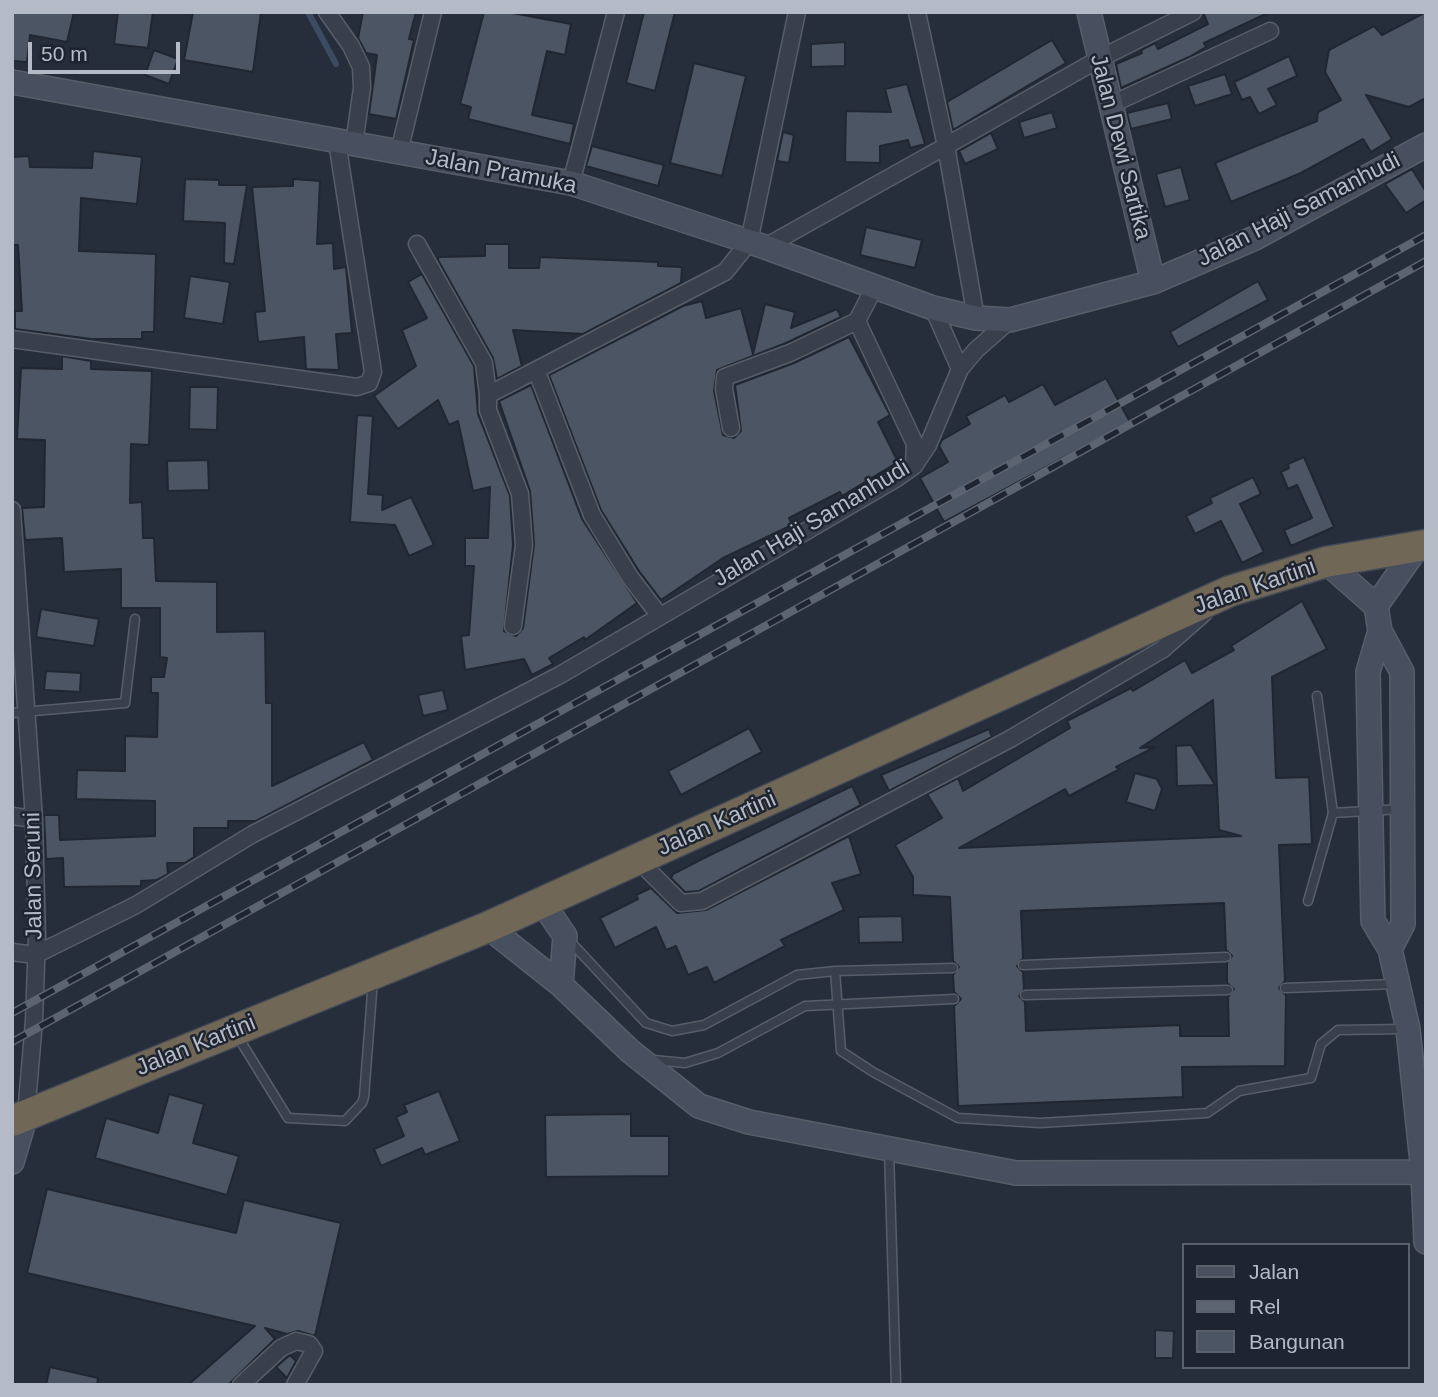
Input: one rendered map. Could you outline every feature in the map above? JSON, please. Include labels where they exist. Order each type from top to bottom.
[{"type":"highway","name":"Jalan Kartini","points":[[19,1118],[488,927],[1230,591],[1326,562],[1422,546]]},
{"type":"street","points":[[12,339],[357,387],[369,383],[373,372],[345,143],[362,88],[361,67],[351,46],[327,12]]},
{"type":"street","points":[[399,152],[433,12]]},
{"type":"street","points":[[571,183],[616,12]]},
{"type":"street","points":[[757,245],[797,12]]},
{"type":"street","points":[[917,12],[946,146],[976,318]]},
{"type":"street","name":"Jalan Dewi Sartika","points":[[1088,12],[1153,282]]},
{"type":"street","points":[[488,395],[537,372],[724,272],[757,245],[946,146],[1099,59],[1193,12]]},
{"type":"street","points":[[1110,105],[1269,31]]},
{"type":"street","name":"Jalan Pramuka","points":[[12,82],[571,183],[757,245],[933,308],[976,318]]},
{"type":"street","name":"Jalan Haji Samanhudi","points":[[976,318],[1010,320],[1153,282],[1255,238],[1426,145]]},
{"type":"street","points":[[418,244],[484,363],[488,410],[520,494],[524,545],[513,626]]},
{"type":"street","points":[[731,428],[724,389],[725,377],[790,353],[857,321],[874,288]]},
{"type":"street","points":[[933,308],[961,369]]},
{"type":"street","name":"Jalan Haji Samanhudi","points":[[35,955],[136,905],[253,834],[560,675],[914,466],[937,429],[961,369],[976,350],[1010,320]]},
{"type":"street","points":[[857,321],[915,444],[914,466]]},
{"type":"street","points":[[537,372],[592,515],[630,577],[660,615]]},
{"type":"street","name":"Jalan Seruni","points":[[12,510],[19,713],[34,819],[34,1021],[19,1118]]},
{"type":"street","points":[[1376,606],[1422,546]]},
{"type":"street","points":[[1326,562],[1376,606],[1380,631],[1402,671],[1403,924],[1390,949]]},
{"type":"street","points":[[638,860],[681,903],[702,901],[1010,739],[1163,649],[1230,591]]},
{"type":"street","points":[[1380,631],[1368,672],[1373,920],[1390,949],[1408,1029],[1423,1172],[1426,1242]]},
{"type":"street","points":[[1368,672],[1402,671]]},
{"type":"street","points":[[12,816],[34,819]]},
{"type":"street","points":[[542,902],[565,936],[561,985]]},
{"type":"street","points":[[488,927],[561,985],[630,1051],[699,1106],[749,1122],[1016,1173],[1423,1172]]},
{"type":"street","points":[[12,952],[35,955]]},
{"type":"street","points":[[12,1163],[19,1118]]},
{"type":"street","points":[[242,1385],[281,1348],[296,1341],[309,1344],[314,1351],[295,1385]]},
{"type":"lane","points":[[19,713],[125,703],[135,619]]},
{"type":"lane","points":[[1308,901],[1333,813],[1317,696]]},
{"type":"lane","points":[[1333,813],[1403,809]]},
{"type":"lane","points":[[565,936],[646,1023],[671,1031],[704,1025],[797,975],[835,971],[953,968]]},
{"type":"lane","points":[[1023,965],[1226,957]]},
{"type":"lane","points":[[835,971],[841,1051],[873,1072],[958,1118],[1040,1123],[1206,1113],[1239,1091],[1311,1078],[1321,1044],[1338,1030],[1408,1029]]},
{"type":"lane","points":[[233,1030],[288,1118],[345,1121],[362,1103],[374,973]]},
{"type":"lane","points":[[1285,988],[1396,984]]},
{"type":"lane","points":[[1024,995],[1228,990]]},
{"type":"lane","points":[[630,1051],[658,1062],[685,1063],[718,1053],[805,1006],[954,999]]},
{"type":"lane","points":[[888,1148],[896,1385]]},
{"type":"building","points":[[12,12],[74,12],[67,42],[30,35],[27,62],[12,61]]},
{"type":"building","points":[[118,12],[153,12],[148,48],[114,44]]},
{"type":"building","points":[[193,12],[261,12],[253,72],[184,60]]},
{"type":"building","points":[[363,12],[416,12],[409,39],[414,40],[396,119],[369,114],[377,55],[366,53],[358,38]]},
{"type":"building","points":[[484,12],[507,12],[571,24],[565,55],[547,51],[532,115],[574,124],[570,144],[468,119],[471,107],[460,104]]},
{"type":"building","points":[[644,12],[675,12],[655,91],[626,83]]},
{"type":"building","points":[[1203,12],[1270,12],[1204,43],[1206,47],[1189,57],[1121,88],[1116,64],[1142,53],[1141,50],[1155,43],[1158,49],[1208,24]]},
{"type":"building","points":[[1426,12],[1426,98],[1409,107],[1366,95],[1392,139],[1371,152],[1363,139],[1301,173],[1231,202],[1215,163],[1317,121],[1318,112],[1341,100],[1325,72],[1329,50],[1374,26],[1382,35]]},
{"type":"building","points":[[1052,40],[1066,63],[953,130],[947,102]]},
{"type":"building","points":[[845,42],[845,66],[811,67],[811,44]]},
{"type":"building","points":[[154,50],[178,59],[169,84],[145,75]]},
{"type":"building","points":[[1289,56],[1297,76],[1268,89],[1277,105],[1259,114],[1250,97],[1242,100],[1234,82]]},
{"type":"building","points":[[694,63],[746,76],[722,176],[670,163]]},
{"type":"building","points":[[1225,74],[1232,94],[1195,106],[1188,86]]},
{"type":"building","points":[[907,84],[925,144],[910,148],[908,140],[880,146],[880,163],[845,162],[846,111],[891,112],[885,89]]},
{"type":"building","points":[[1168,103],[1172,119],[1131,129],[1127,113]]},
{"type":"building","points":[[1052,112],[1057,128],[1024,138],[1019,122]]},
{"type":"building","points":[[783,132],[794,135],[789,163],[777,161]]},
{"type":"building","points":[[991,133],[998,149],[965,164],[959,151]]},
{"type":"building","points":[[592,146],[664,165],[658,186],[586,166]]},
{"type":"building","points":[[93,151],[142,157],[137,204],[81,198],[79,251],[156,254],[154,332],[142,332],[142,339],[91,339],[15,329],[15,311],[22,311],[18,245],[12,245],[12,157],[29,156],[30,167],[92,168]]},
{"type":"building","points":[[1181,167],[1190,200],[1165,207],[1156,174]]},
{"type":"building","points":[[1412,169],[1426,192],[1426,200],[1406,213],[1385,184]]},
{"type":"building","points":[[185,179],[219,180],[219,185],[247,185],[234,264],[224,263],[225,223],[183,221]]},
{"type":"building","points":[[293,179],[320,181],[317,244],[333,243],[334,269],[346,267],[352,333],[336,334],[339,370],[306,369],[304,337],[258,342],[255,312],[265,311],[252,187],[293,186]]},
{"type":"building","points":[[866,227],[922,240],[915,268],[860,255]]},
{"type":"building","points":[[485,244],[509,244],[509,268],[539,268],[540,257],[658,262],[658,266],[682,267],[681,283],[583,334],[513,330],[522,366],[497,379],[493,358],[438,260],[438,257],[485,256]]},
{"type":"building","points":[[422,274],[474,366],[478,414],[510,496],[513,545],[504,631],[516,636],[523,628],[534,544],[530,491],[499,401],[531,385],[582,519],[637,603],[585,640],[584,637],[549,658],[553,664],[532,675],[524,659],[465,670],[461,636],[469,635],[474,566],[465,566],[465,538],[488,538],[490,487],[473,491],[458,421],[449,425],[438,400],[398,429],[374,396],[416,366],[402,330],[427,318],[408,282]]},
{"type":"building","points":[[190,276],[230,282],[223,324],[184,318]]},
{"type":"building","points":[[1258,281],[1268,300],[1178,347],[1170,332]]},
{"type":"building","points":[[702,301],[706,318],[741,308],[753,354],[765,304],[795,312],[791,328],[837,309],[841,317],[786,343],[717,370],[714,391],[723,435],[734,438],[741,431],[735,385],[794,363],[849,337],[890,415],[878,422],[898,462],[842,496],[840,492],[789,518],[792,525],[723,558],[661,600],[639,571],[601,510],[549,375],[683,306]]},
{"type":"building","points":[[62,356],[91,361],[91,369],[152,371],[149,445],[131,444],[130,503],[142,502],[143,538],[154,538],[156,581],[217,582],[217,632],[265,631],[266,703],[272,703],[272,786],[364,742],[373,760],[256,821],[228,821],[228,828],[194,828],[194,857],[185,863],[167,863],[168,874],[157,880],[141,881],[141,886],[64,887],[63,858],[46,859],[44,815],[59,815],[60,840],[155,836],[155,801],[76,799],[77,770],[125,771],[125,736],[157,737],[158,693],[151,693],[151,677],[164,677],[167,658],[160,657],[160,608],[121,608],[121,569],[64,572],[62,538],[25,540],[22,508],[44,507],[45,440],[17,439],[21,368],[62,369]]},
{"type":"building","points":[[1106,378],[1130,422],[944,522],[920,478],[948,462],[939,446],[942,440],[970,424],[966,416],[1005,395],[1009,402],[1043,384],[1055,405]]},
{"type":"building","points":[[190,387],[218,387],[217,430],[189,429]]},
{"type":"building","points":[[357,415],[373,416],[368,494],[383,495],[382,510],[411,497],[434,545],[409,556],[395,525],[350,522]]},
{"type":"building","points":[[1304,457],[1334,527],[1291,546],[1284,530],[1312,518],[1297,485],[1288,489],[1281,472],[1289,468],[1288,464]]},
{"type":"building","points":[[208,460],[209,490],[168,491],[167,461]]},
{"type":"building","points":[[1253,477],[1261,494],[1240,504],[1264,552],[1242,563],[1221,521],[1195,534],[1186,516],[1212,503],[1210,498]]},
{"type":"building","points":[[1302,601],[1327,649],[1272,677],[1276,778],[1309,777],[1312,844],[1279,845],[1285,981],[1279,988],[1286,995],[1285,1066],[1182,1067],[1183,1097],[958,1106],[954,1006],[961,999],[954,992],[953,975],[959,967],[953,961],[950,897],[913,895],[913,877],[895,845],[942,818],[927,794],[958,778],[963,791],[1070,728],[1067,721],[1131,688],[1133,691],[1185,660],[1192,673],[1234,650],[1231,646]],"holes":[[[1213,700],[1219,830],[1241,836],[959,848],[1065,789],[1069,796],[1120,769],[1116,767],[1155,747],[1140,748]],[[1224,903],[1226,950],[1232,956],[1227,963],[1227,983],[1234,989],[1228,997],[1229,1036],[1180,1036],[1180,1025],[1026,1031],[1025,1002],[1019,996],[1024,989],[1023,972],[1017,966],[1023,958],[1021,911]]]},
{"type":"building","points":[[41,609],[99,619],[94,646],[36,637]]},
{"type":"building","points":[[46,671],[81,673],[80,692],[44,690]]},
{"type":"building","points":[[443,690],[448,710],[423,716],[418,695]]},
{"type":"building","points":[[749,728],[762,752],[681,795],[668,771]]},
{"type":"building","points":[[989,729],[992,737],[889,791],[881,775]]},
{"type":"building","points":[[1191,745],[1215,785],[1177,786],[1176,746]]},
{"type":"building","points":[[1135,773],[1157,779],[1162,789],[1155,811],[1126,802]]},
{"type":"building","points":[[852,786],[861,805],[699,891],[685,892],[671,878],[673,874],[704,858]]},
{"type":"building","points":[[849,836],[861,874],[832,883],[844,910],[781,940],[785,946],[714,983],[707,967],[688,975],[676,946],[666,950],[656,927],[615,948],[600,918],[638,899],[636,895],[651,888],[677,913],[706,910]]},
{"type":"building","points":[[902,916],[903,942],[859,943],[858,917]]},
{"type":"building","points":[[439,1091],[460,1141],[425,1155],[422,1148],[381,1166],[374,1149],[404,1136],[396,1117],[407,1112],[404,1105]]},
{"type":"building","points":[[169,1094],[204,1104],[193,1143],[239,1156],[227,1195],[95,1158],[106,1118],[158,1133]]},
{"type":"building","points":[[631,1114],[631,1136],[669,1136],[669,1176],[546,1177],[545,1115]]},
{"type":"building","points":[[47,1189],[236,1233],[244,1200],[341,1223],[315,1336],[298,1331],[287,1334],[265,1328],[275,1339],[228,1385],[188,1385],[255,1326],[27,1273]]},
{"type":"building","points":[[1155,1330],[1174,1331],[1173,1358],[1155,1358]]},
{"type":"building","points":[[290,1355],[296,1361],[287,1378],[276,1367]]},
{"type":"building","points":[[50,1367],[98,1378],[97,1385],[46,1385]]},
{"type":"waterway","points":[[308,12],[336,64]]},
{"type":"railway","points":[[12,1013],[1426,235]]},
{"type":"railway","points":[[12,1042],[1426,261]]}]
